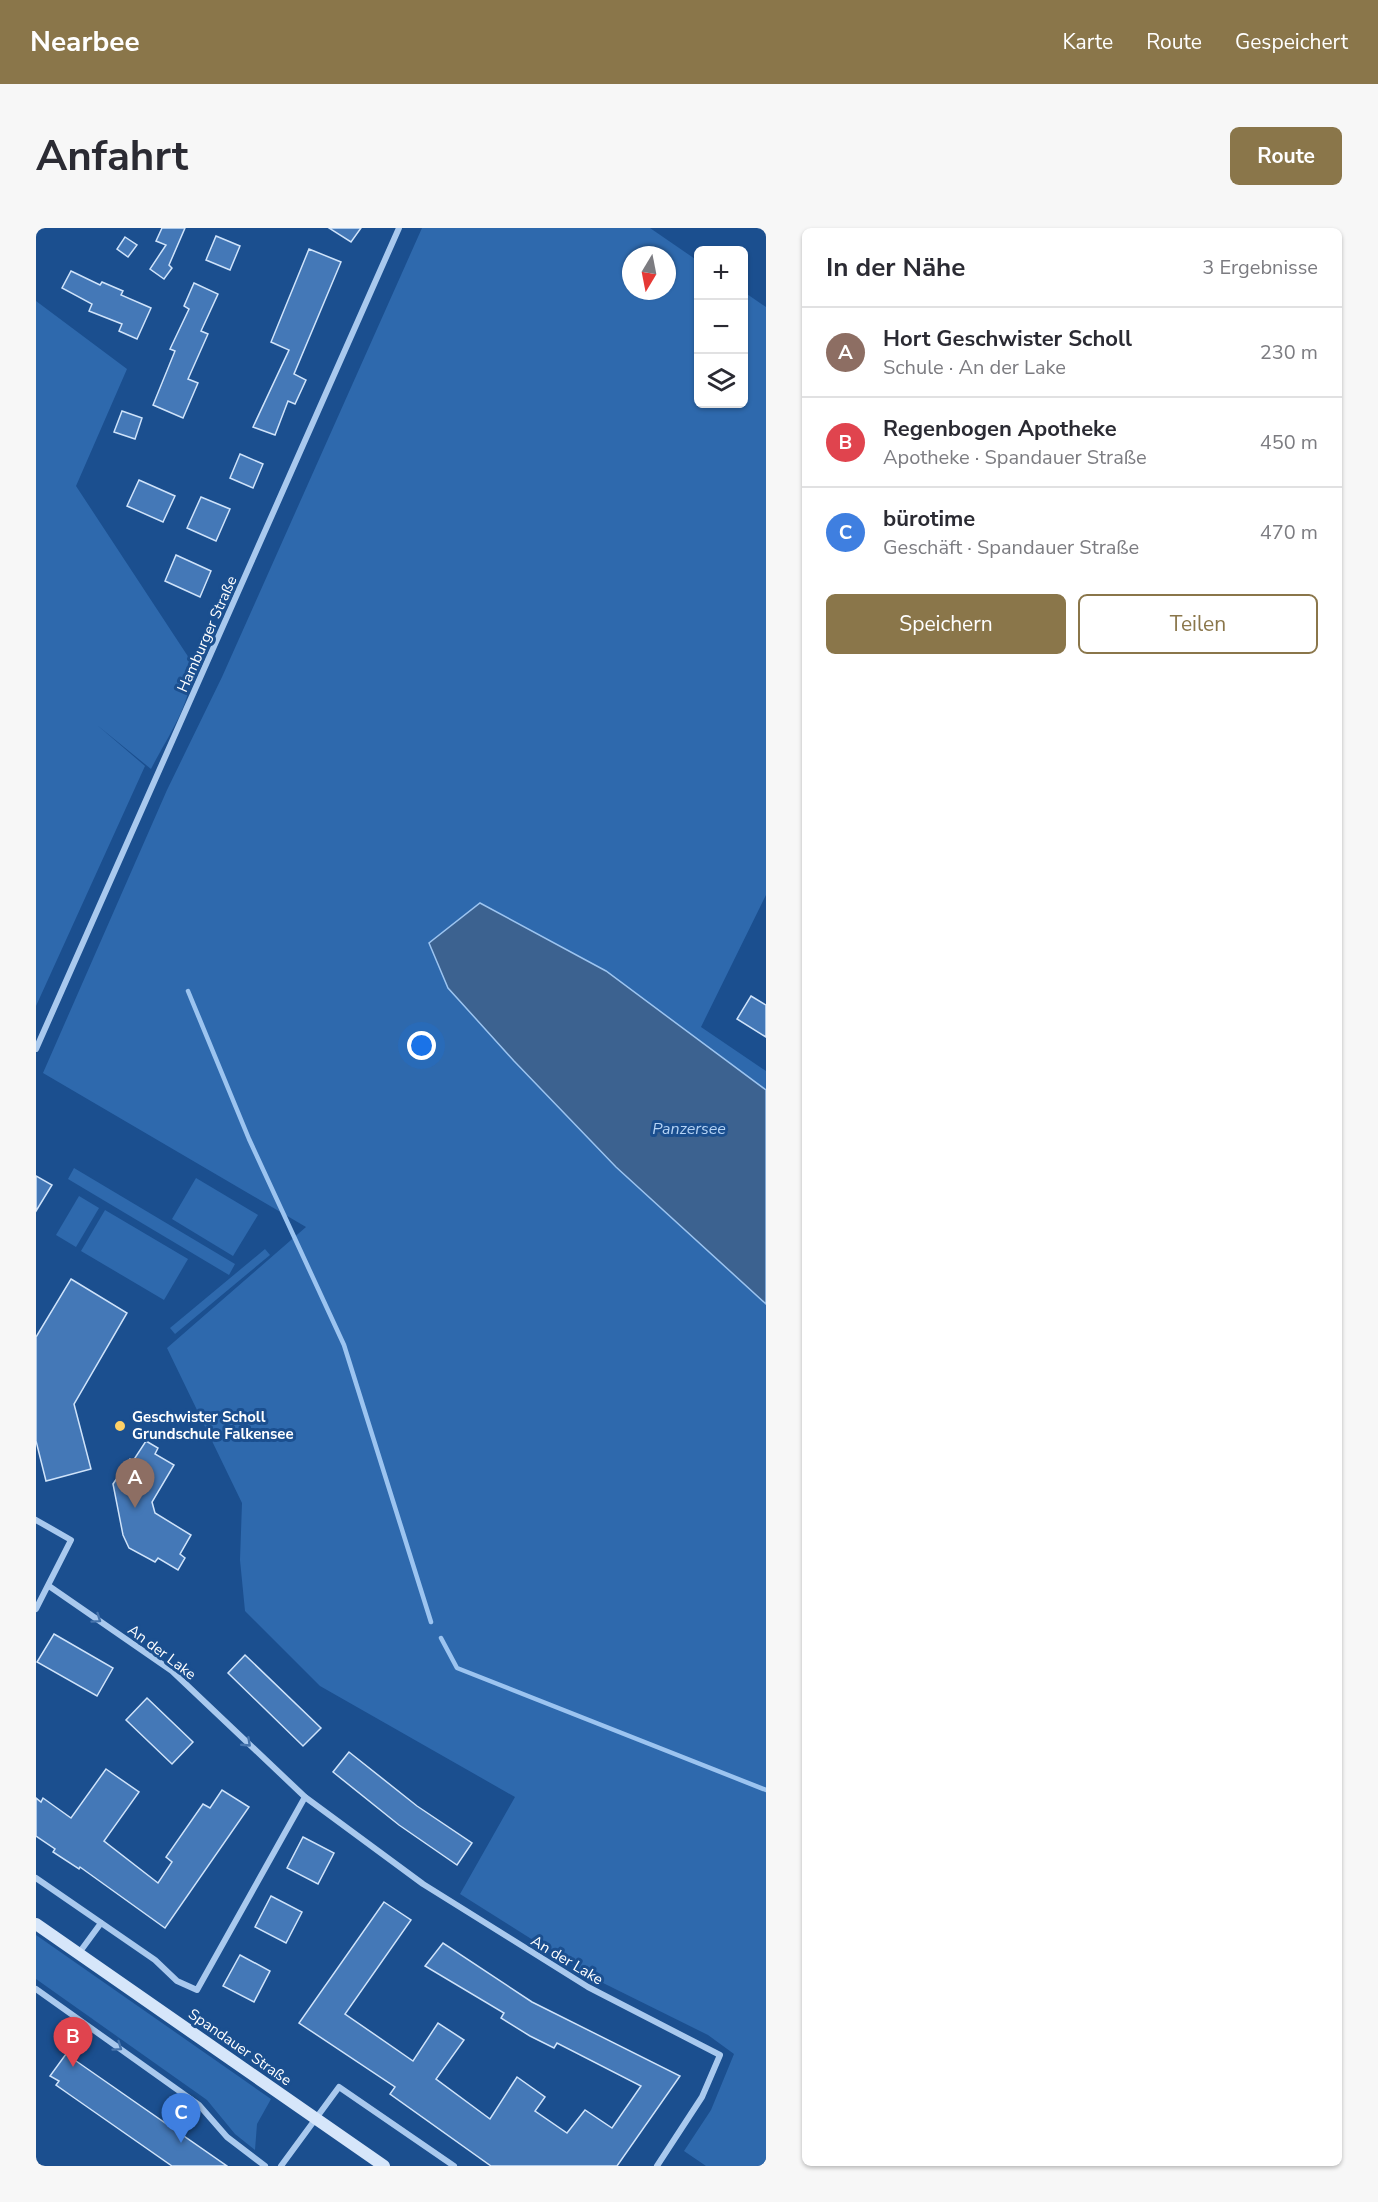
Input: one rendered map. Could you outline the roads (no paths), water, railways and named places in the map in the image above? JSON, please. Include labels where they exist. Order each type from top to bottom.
[{"type":"main road","name":"Spandauer Straße","points":[[36,1924],[384,2166]]},
{"type":"street","name":"Hamburger Straße","points":[[36,1048],[399,228]]},
{"type":"street","points":[[36,1520],[71,1540],[36,1609]]},
{"type":"street","name":"An der Lake","points":[[49,1586],[172,1671],[305,1797],[446,1900],[588,1988],[720,2055],[702,2097],[657,2166]]},
{"type":"street","name":"Spandauer Straße","points":[[36,1878],[155,1960],[177,1981],[197,1990],[305,1797]]},
{"type":"street","points":[[79,1953],[101,1923]]},
{"type":"street","points":[[36,1989],[199,2105],[227,2137],[265,2166]]},
{"type":"street","points":[[281,2166],[339,2087],[454,2166]]},
{"type":"water","name":"Panzersee","points":[[480,903],[606,971],[766,1090],[766,1304],[616,1167],[514,1061],[448,988],[429,943]]},
{"type":"waterway","points":[[188,991],[249,1139],[344,1345],[431,1622]]},
{"type":"waterway","points":[[441,1638],[457,1668],[766,1790]]},
{"type":"place","name":"Geschwister Scholl Grundschule Falkensee","points":[[120,1426]]},
{"type":"place","name":"Hort Geschwister Scholl","points":[[135,1508]]},
{"type":"place","name":"Regenbogen Apotheke","points":[[73,2067]]},
{"type":"place","name":"bürotime","points":[[181,2143]]}]
